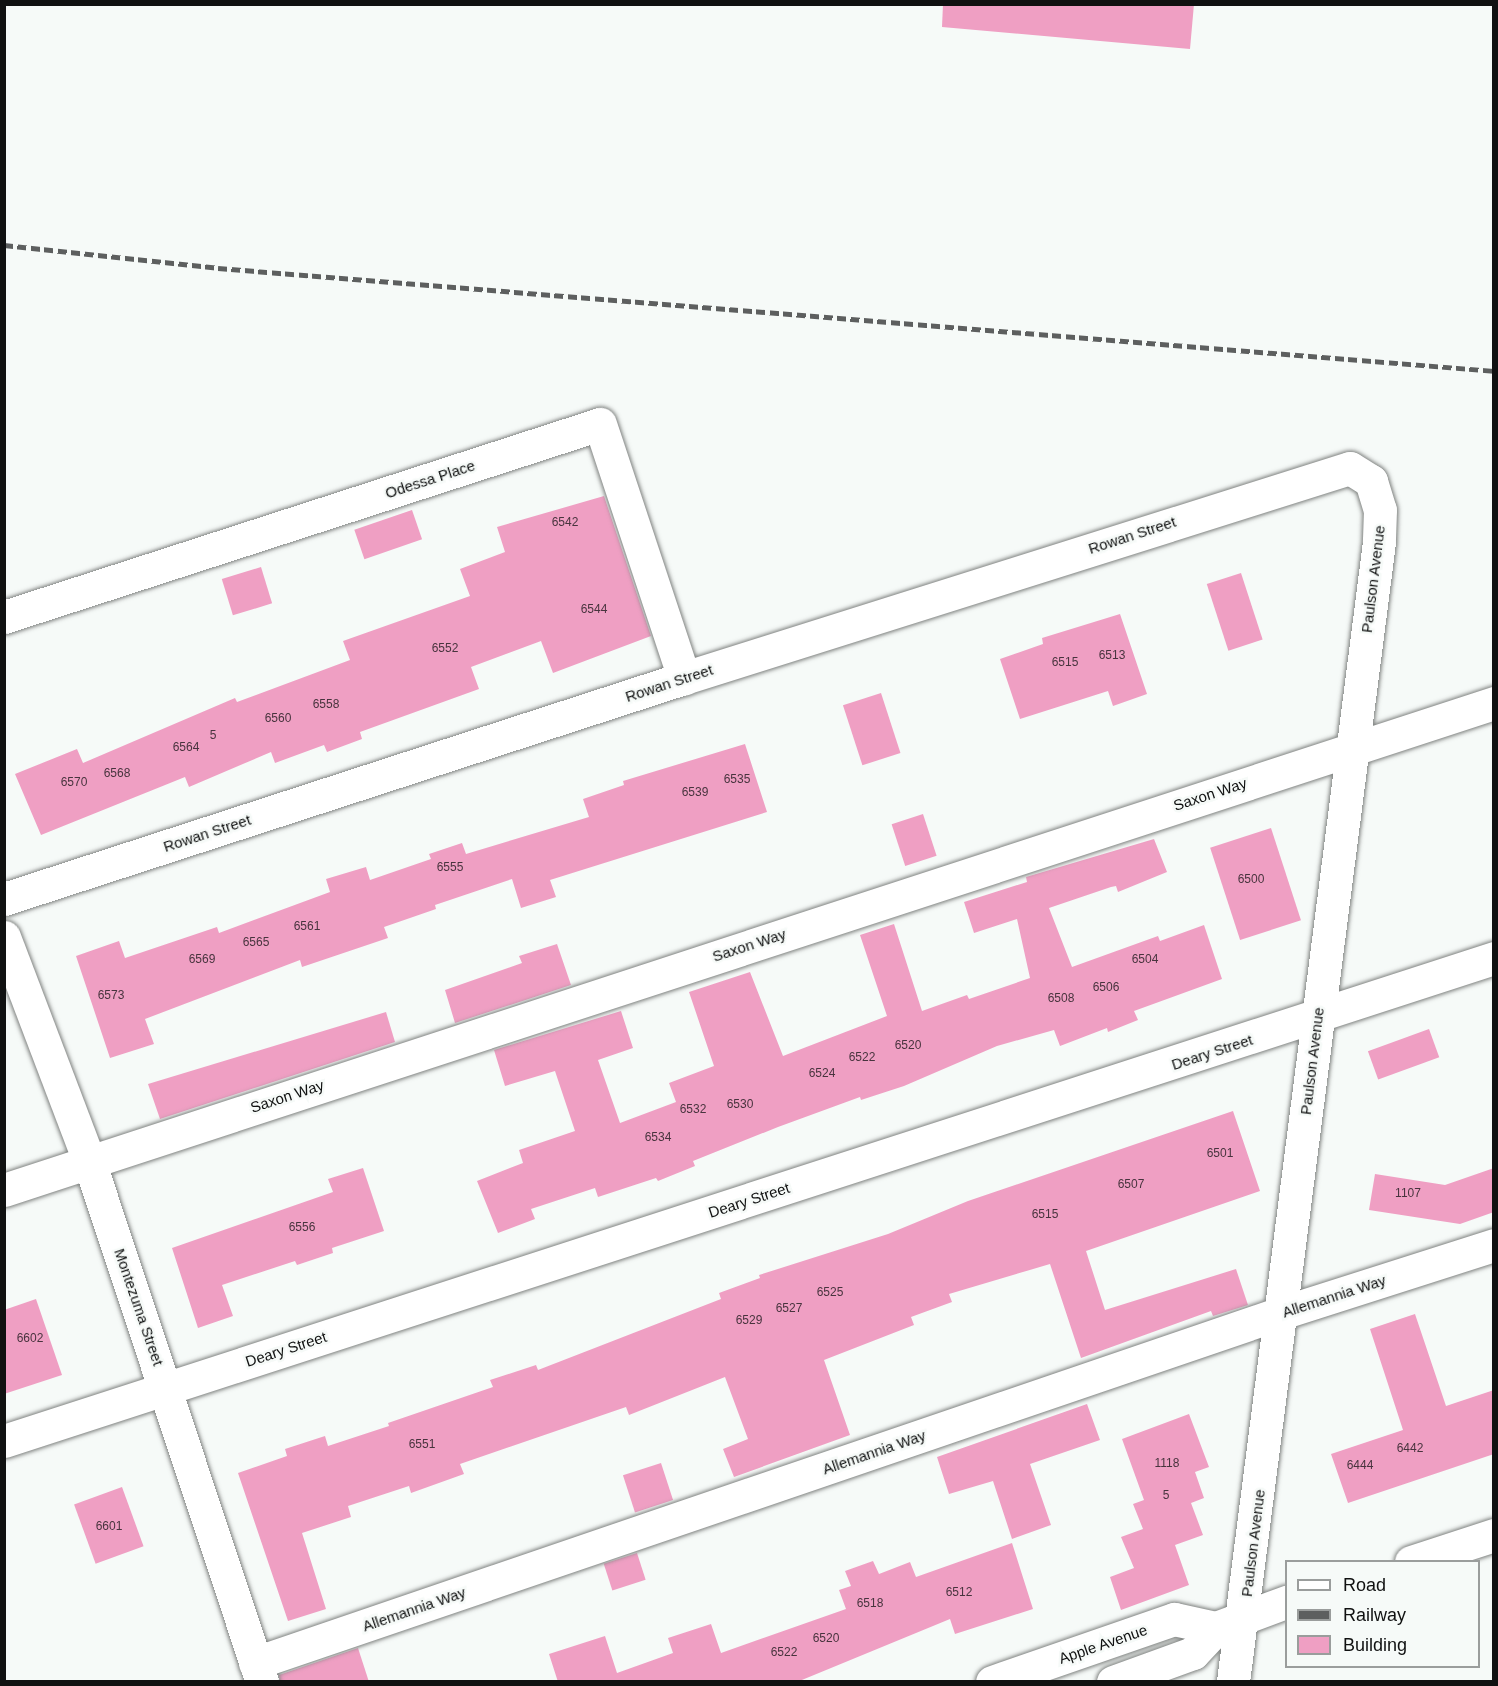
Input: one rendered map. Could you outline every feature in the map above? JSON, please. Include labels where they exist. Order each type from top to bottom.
[{"type":"street","name":"Odessa Place","points":[[4,617],[600,424],[684,678]]},
{"type":"street","name":"Paulson Avenue","points":[[1233,1682],[1230,1622],[1281,1313],[1380,510],[1371,482],[1350,468],[1335,471]]},
{"type":"street","name":"Rowan Street","points":[[4,899],[684,678],[1335,471]]},
{"type":"street","name":"Saxon Way","points":[[4,1190],[1494,703]]},
{"type":"street","name":"Montezuma Street","points":[[4,937],[89,1161],[259,1672]]},
{"type":"street","name":"Deary Street","points":[[4,1442],[166,1387],[1317,1018],[1494,958]]},
{"type":"street","name":"Allemannia Way","points":[[259,1672],[1281,1313],[1494,1245]]},
{"type":"street","points":[[1417,1560],[1494,1534]]},
{"type":"street","points":[[1113,1682],[1192,1653],[1230,1622],[1285,1603]]},
{"type":"street","name":"Apple Avenue","points":[[992,1682],[1174,1619],[1230,1622]]},
{"type":"building","points":[[943,4],[1194,4],[1190,49],[942,27]]},
{"type":"building","points":[[604,496],[651,636],[553,673],[541,641],[471,667],[479,689],[360,732],[362,739],[327,752],[324,745],[275,763],[271,752],[189,787],[185,777],[41,835],[15,774],[77,749],[83,763],[235,698],[237,702],[350,660],[343,641],[470,596],[460,569],[505,552],[497,527]]},
{"type":"building","points":[[412,510],[422,539],[364,559],[354,530]]},
{"type":"building","points":[[261,567],[272,603],[233,615],[222,579]]},
{"type":"building","points":[[1241,573],[1263,640],[1228,651],[1207,584]]},
{"type":"building","points":[[1120,614],[1147,694],[1113,706],[1108,691],[1020,719],[1000,659],[1043,644],[1042,638]]},
{"type":"building","points":[[881,693],[900,753],[862,765],[843,705]]},
{"type":"building","points":[[745,744],[767,812],[550,880],[556,897],[521,908],[512,879],[435,905],[436,909],[384,927],[388,938],[302,967],[300,960],[145,1019],[154,1044],[110,1058],[76,956],[119,941],[125,958],[217,927],[219,933],[330,892],[326,879],[366,867],[370,880],[431,859],[429,854],[462,843],[466,854],[589,817],[583,799],[624,785],[623,781]]},
{"type":"building","points":[[923,814],[937,856],[905,866],[892,824]]},
{"type":"building","points":[[1271,828],[1301,920],[1240,940],[1210,848]]},
{"type":"building","points":[[1154,839],[1167,872],[1118,892],[1116,886],[1111,887],[1049,908],[1072,967],[1158,936],[1160,941],[1204,925],[1222,979],[1134,1011],[1138,1020],[1108,1032],[1107,1028],[1060,1046],[1054,1030],[997,1046],[904,1086],[861,1100],[860,1097],[778,1127],[693,1161],[695,1166],[658,1181],[656,1178],[598,1197],[595,1188],[531,1209],[535,1219],[498,1233],[477,1181],[523,1163],[519,1150],[575,1131],[555,1071],[505,1086],[494,1050],[621,1011],[633,1048],[598,1060],[620,1123],[676,1102],[669,1083],[714,1066],[689,992],[750,972],[783,1056],[887,1016],[860,935],[894,924],[922,1011],[967,995],[969,999],[1030,978],[1017,919],[974,933],[964,902],[1027,882],[1026,877]]},
{"type":"building","points":[[557,944],[571,985],[455,1023],[445,990],[522,963],[519,956]]},
{"type":"building","points":[[386,1012],[395,1042],[160,1119],[148,1084]]},
{"type":"building","points":[[1429,1029],[1439,1057],[1378,1079],[1368,1051]]},
{"type":"building","points":[[1233,1111],[1260,1191],[1086,1251],[1105,1310],[1236,1269],[1248,1305],[1213,1316],[1211,1311],[1081,1358],[1050,1264],[949,1294],[952,1302],[911,1317],[914,1325],[824,1360],[850,1435],[734,1477],[723,1449],[748,1439],[725,1377],[629,1415],[626,1407],[460,1464],[464,1474],[411,1493],[409,1486],[348,1506],[351,1517],[302,1533],[326,1609],[288,1621],[238,1473],[287,1456],[285,1449],[325,1436],[328,1446],[493,1387],[490,1380],[536,1365],[538,1370],[721,1299],[719,1293],[760,1278],[759,1275],[888,1234],[968,1201]]},
{"type":"building","points":[[363,1168],[384,1231],[332,1248],[333,1253],[297,1265],[295,1261],[222,1285],[233,1316],[198,1328],[172,1248],[333,1192],[328,1179]]},
{"type":"building","points":[[1494,1168],[1494,1212],[1460,1224],[1369,1210],[1375,1174],[1445,1185]]},
{"type":"building","points":[[36,1299],[62,1375],[4,1394],[4,1310]]},
{"type":"building","points":[[1415,1314],[1446,1406],[1494,1390],[1494,1454],[1348,1503],[1331,1454],[1403,1430],[1370,1329]]},
{"type":"building","points":[[1087,1404],[1100,1440],[1030,1464],[1051,1525],[1012,1539],[993,1481],[949,1494],[937,1457]]},
{"type":"building","points":[[1189,1414],[1209,1467],[1195,1472],[1204,1498],[1191,1503],[1203,1535],[1175,1545],[1189,1585],[1121,1610],[1110,1577],[1134,1568],[1121,1537],[1143,1529],[1133,1504],[1144,1500],[1122,1439]]},
{"type":"building","points":[[661,1463],[673,1500],[635,1512],[623,1475]]},
{"type":"building","points":[[122,1487],[144,1546],[96,1564],[74,1504]]},
{"type":"building","points":[[1012,1543],[1033,1609],[955,1634],[950,1619],[797,1682],[558,1682],[549,1654],[605,1636],[617,1673],[673,1653],[668,1638],[711,1624],[721,1653],[846,1609],[839,1590],[851,1586],[845,1571],[873,1561],[879,1574],[910,1562],[916,1577]]},
{"type":"building","points":[[637,1553],[646,1580],[612,1590],[604,1564]]},
{"type":"building","points":[[358,1648],[369,1682],[280,1682],[279,1675]]},
{"type":"railway","points":[[4,245],[218,268],[1494,371]]}]
